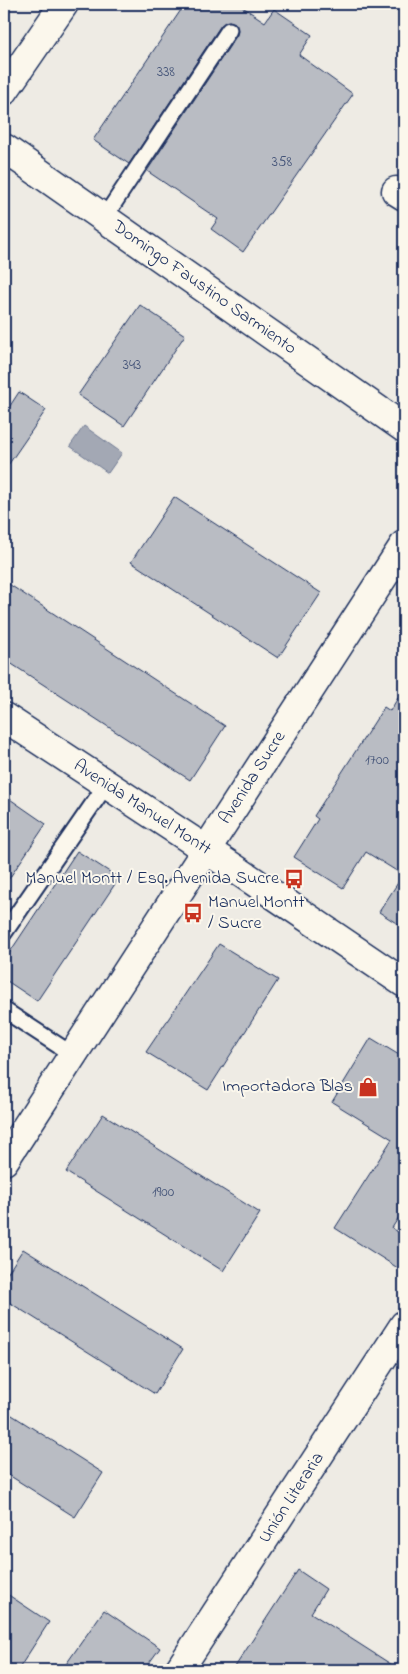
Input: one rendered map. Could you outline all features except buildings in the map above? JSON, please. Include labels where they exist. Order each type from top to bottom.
[{"type":"street","points":[[4,91],[64,4]]},
{"type":"street","name":"Domingo Faustino Sarmiento","points":[[4,148],[404,428]]},
{"type":"street","name":"Avenida Sucre","points":[[4,1161],[404,545]]},
{"type":"street","name":"Avenida Manuel Montt","points":[[4,717],[404,983]]},
{"type":"street","name":"Unión Literaria","points":[[179,1670],[404,1325]]},
{"type":"lane","points":[[104,218],[229,30]]},
{"type":"lane","points":[[4,933],[106,785]]},
{"type":"lane","points":[[4,1010],[73,1055]]},
{"type":"shaded area","points":[[84,426],[122,453],[108,473],[70,446]]},
{"type":"place","name":"Manuel Montt / Esq. Avenida Sucre","points":[[294,879]]},
{"type":"place","name":"Manuel Montt / Sucre","points":[[193,913]]},
{"type":"place","name":"Importadora Blas","points":[[368,1087]]}]
